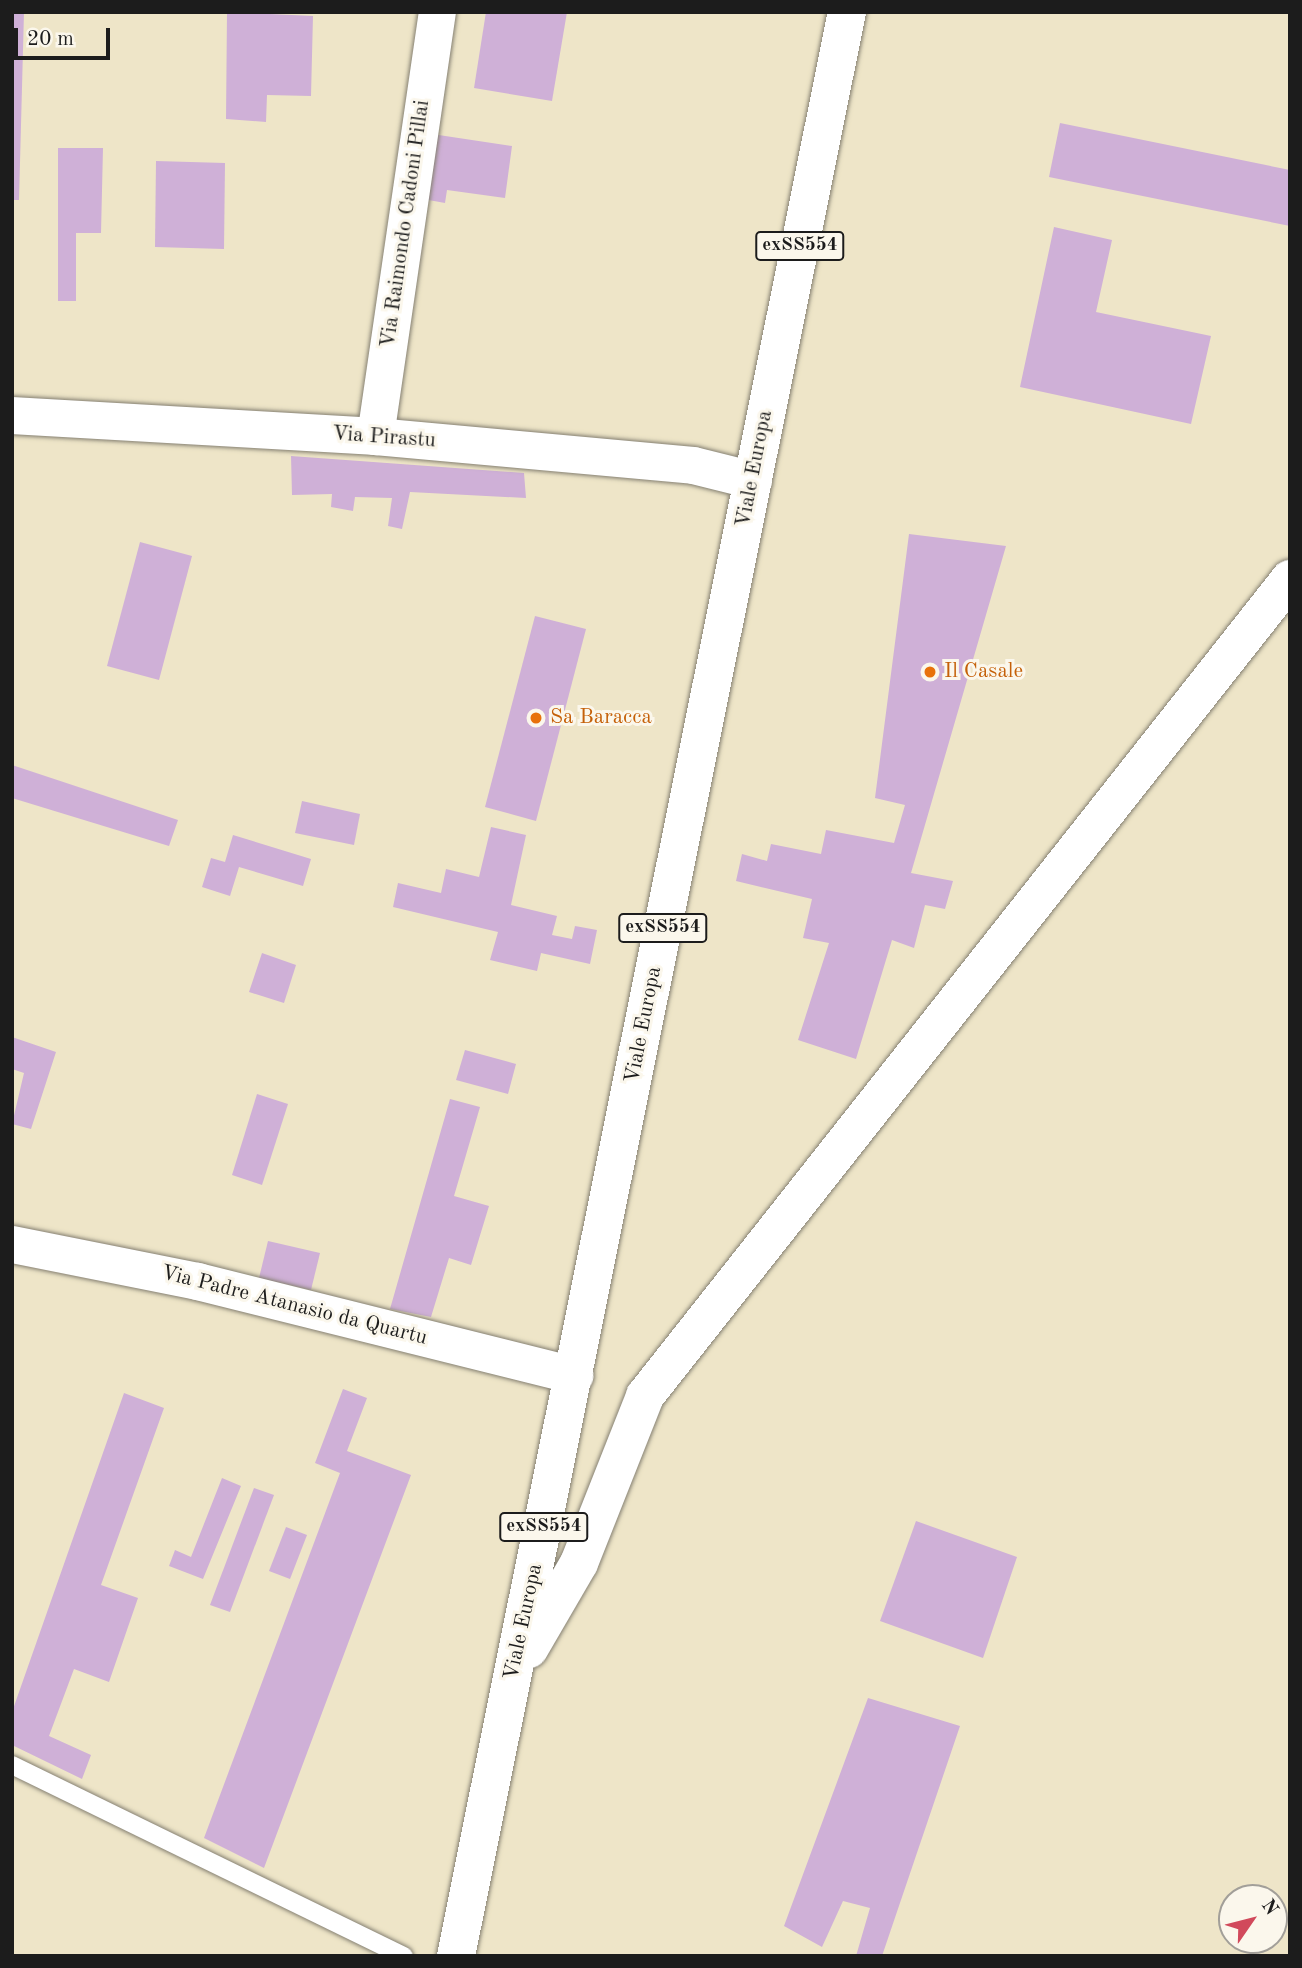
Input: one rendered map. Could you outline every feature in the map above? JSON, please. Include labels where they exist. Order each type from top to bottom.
[{"type":"main road","name":"Viale Europa","points":[[456,1956],[847,12]]},
{"type":"main road","points":[[513,1678],[579,1563],[646,1396],[1290,579]]},
{"type":"street","name":"Via Raimondo Cadoni Pillai","points":[[375,436],[438,12]]},
{"type":"street","name":"Via Pirastu","points":[[12,415],[375,436],[693,465],[753,480]]},
{"type":"street","name":"Via Padre Atanasio da Quartu","points":[[12,1244],[197,1281],[574,1375]]},
{"type":"lane","points":[[12,1765],[404,1956]]},
{"type":"building","points":[[12,12],[24,12],[19,200],[12,200]]},
{"type":"building","points":[[227,12],[313,16],[311,96],[267,95],[266,122],[226,119]]},
{"type":"building","points":[[486,12],[567,12],[552,101],[474,88]]},
{"type":"building","points":[[1060,123],[1290,170],[1290,226],[1049,177]]},
{"type":"building","points":[[432,134],[512,146],[505,198],[447,190],[445,203],[423,199]]},
{"type":"building","points":[[58,148],[103,148],[101,233],[76,233],[76,301],[58,301]]},
{"type":"building","points":[[156,161],[225,163],[224,249],[155,247]]},
{"type":"building","points":[[1054,227],[1112,240],[1096,312],[1211,336],[1191,424],[1020,387]]},
{"type":"building","points":[[291,456],[524,473],[526,498],[410,492],[402,529],[388,526],[392,498],[355,497],[353,511],[331,507],[332,494],[292,495]]},
{"type":"building","name":"Il Casale","points":[[909,534],[1006,546],[911,873],[953,881],[945,909],[925,905],[914,948],[892,940],[856,1059],[798,1040],[829,943],[803,938],[812,899],[736,881],[742,854],[767,861],[771,844],[821,854],[826,830],[894,843],[905,805],[875,798]]},
{"type":"building","points":[[140,542],[192,556],[159,680],[107,666]]},
{"type":"building","name":"Sa Baracca","points":[[535,616],[586,629],[536,821],[485,807]]},
{"type":"building","points":[[12,765],[178,820],[169,846],[12,798]]},
{"type":"building","points":[[302,801],[360,814],[354,845],[295,833]]},
{"type":"building","points":[[491,827],[526,835],[511,905],[557,916],[552,935],[572,939],[575,926],[597,930],[590,964],[541,953],[537,971],[490,960],[498,932],[393,907],[398,883],[441,893],[446,869],[479,877]]},
{"type":"building","points":[[233,835],[311,859],[303,886],[239,867],[230,896],[202,887],[211,858],[225,862]]},
{"type":"building","points":[[262,953],[296,965],[284,1003],[249,992]]},
{"type":"building","points":[[12,1037],[56,1052],[31,1129],[12,1124],[24,1073],[12,1069]]},
{"type":"building","points":[[465,1050],[516,1064],[508,1094],[456,1080]]},
{"type":"building","points":[[257,1094],[288,1104],[262,1185],[232,1175]]},
{"type":"building","points":[[450,1099],[480,1107],[454,1196],[489,1206],[471,1265],[449,1258],[431,1317],[390,1309]]},
{"type":"building","points":[[268,1241],[320,1253],[311,1290],[259,1278]]},
{"type":"building","points":[[343,1389],[367,1398],[347,1451],[411,1475],[264,1868],[204,1838],[340,1473],[315,1463]]},
{"type":"building","points":[[124,1393],[164,1408],[101,1585],[138,1598],[109,1682],[74,1669],[49,1736],[91,1755],[82,1779],[12,1745],[12,1712]]},
{"type":"building","points":[[222,1478],[241,1486],[203,1579],[169,1566],[175,1550],[191,1557]]},
{"type":"building","points":[[254,1488],[274,1495],[230,1612],[210,1605]]},
{"type":"building","points":[[916,1521],[1017,1557],[983,1658],[880,1621]]},
{"type":"building","points":[[286,1527],[307,1535],[290,1579],[269,1571]]},
{"type":"building","points":[[868,1698],[960,1726],[882,1956],[856,1956],[870,1908],[843,1901],[822,1947],[784,1926]]},
{"type":"place","name":"Il Casale","points":[[930,672]]},
{"type":"place","name":"Sa Baracca","points":[[536,718]]}]
